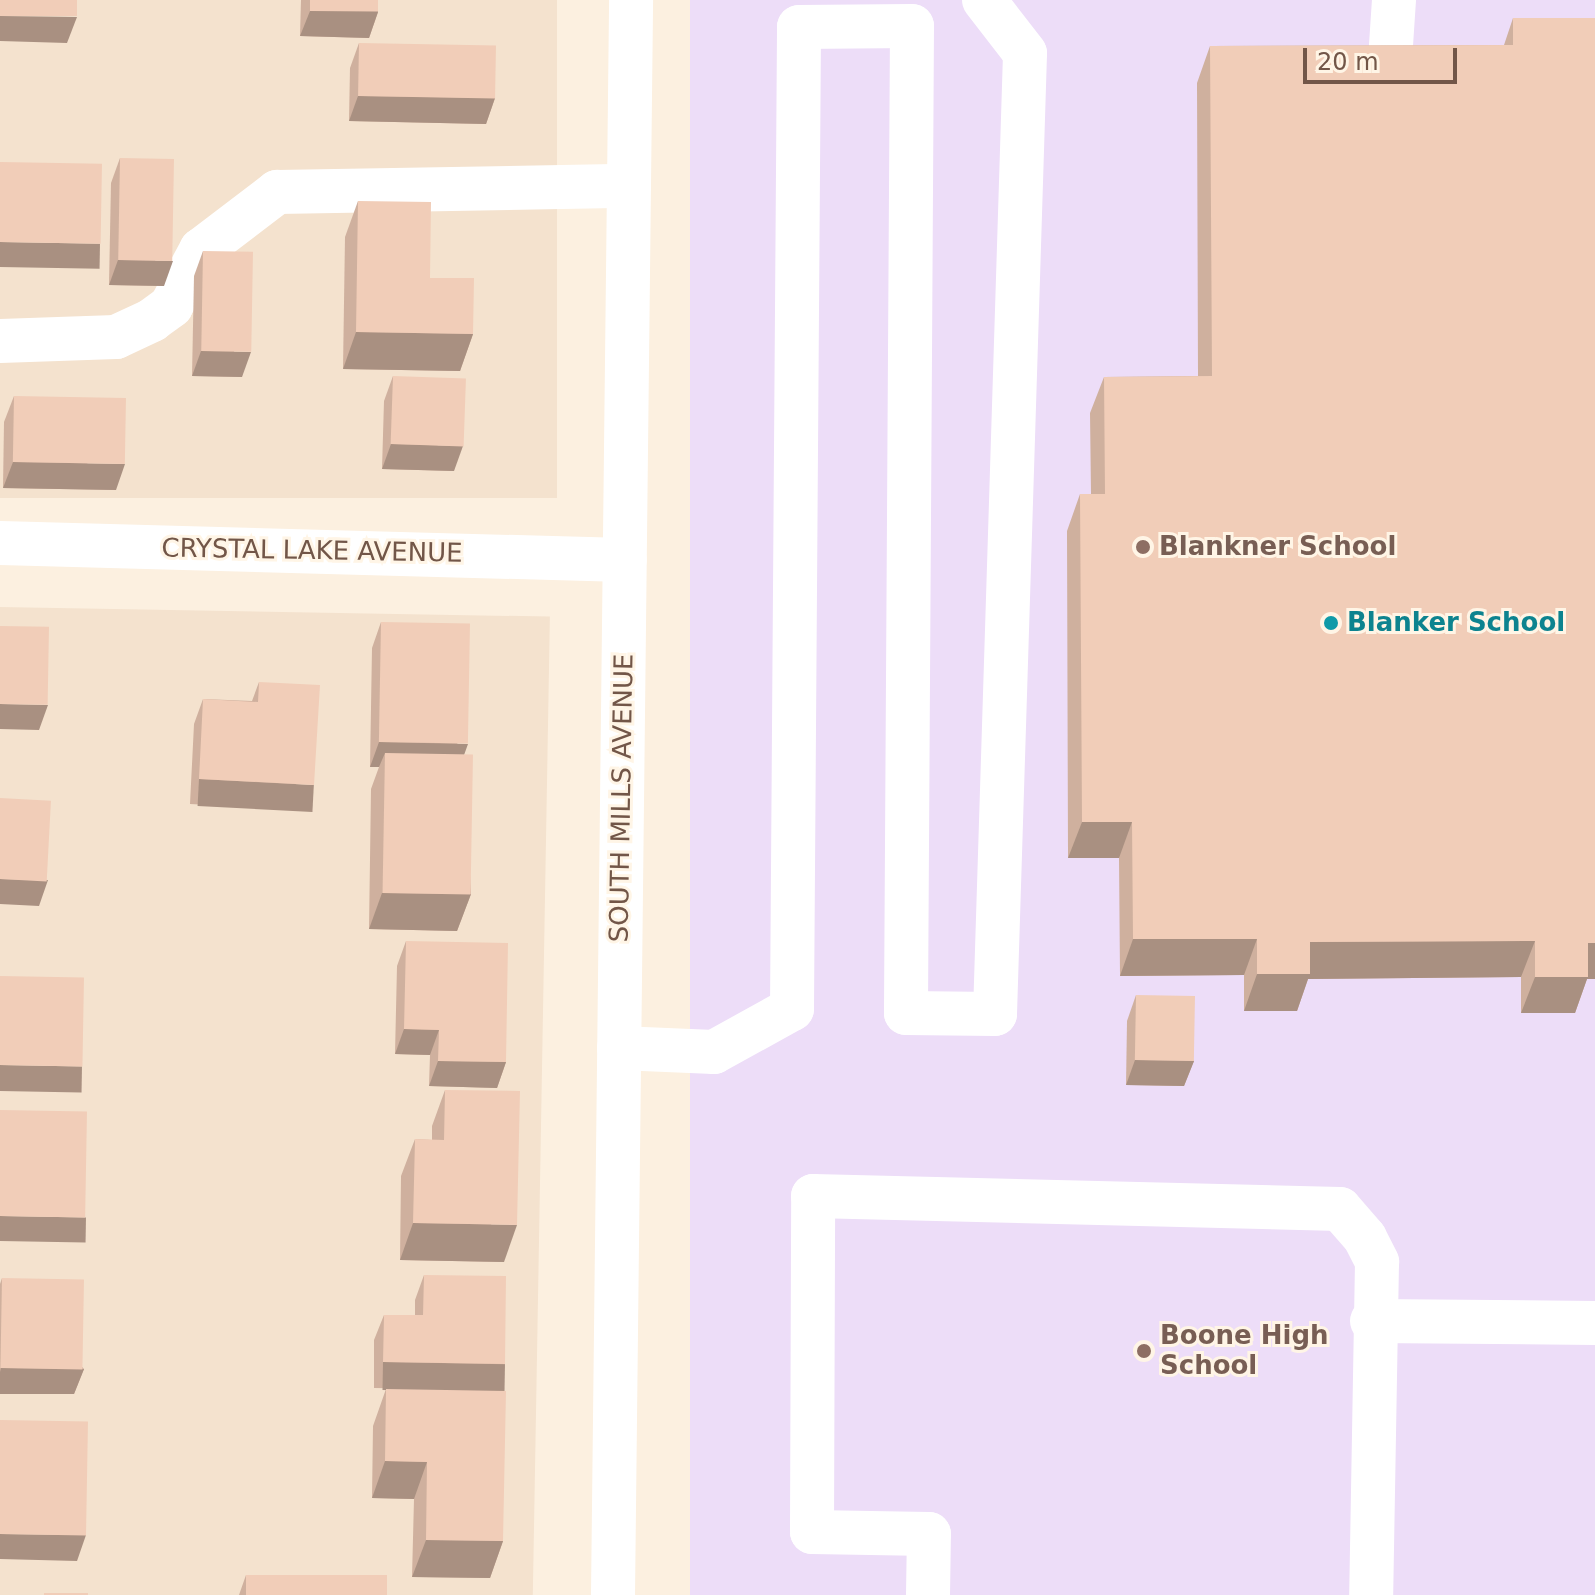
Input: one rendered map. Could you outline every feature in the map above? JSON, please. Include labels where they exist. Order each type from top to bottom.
[{"type":"street","name":"SOUTH MILLS AVENUE","points":[[613,1595],[631,0]]},
{"type":"street","points":[[619,1048],[714,1052],[792,1009],[799,27],[912,26],[906,1013],[995,1014],[1025,53],[984,0]]},
{"type":"street","points":[[1391,45],[1394,0]]},
{"type":"street","points":[[0,341],[116,337],[152,320],[171,306],[201,250],[277,192],[629,186]]},
{"type":"street","name":"CRYSTAL LAKE AVENUE","points":[[0,543],[625,560]]},
{"type":"street","points":[[928,1595],[929,1534],[812,1532],[813,1196],[1340,1209],[1365,1238],[1377,1262],[1372,1321],[1371,1595]]},
{"type":"street","points":[[1372,1321],[1595,1323]]},
{"type":"shaded area","points":[[0,0],[557,0],[557,498],[0,498]]},
{"type":"shaded area","name":"Blankner School","points":[[690,0],[1595,0],[1595,1595],[690,1595]]},
{"type":"shaded area","points":[[0,607],[550,617],[533,1595],[0,1595]]},
{"type":"building","points":[[0,0],[77,0],[77,16],[0,16]]},
{"type":"building","points":[[310,0],[378,0],[378,11],[310,11]]},
{"type":"building","name":"Blanker School","points":[[1513,18],[1595,18],[1595,943],[1588,943],[1588,977],[1535,977],[1535,941],[1310,942],[1310,974],[1257,974],[1257,939],[1133,939],[1132,822],[1082,822],[1080,494],[1105,494],[1104,377],[1212,376],[1210,46],[1513,45]]},
{"type":"building","points":[[359,43],[496,45],[495,98],[358,96]]},
{"type":"building","points":[[120,158],[174,159],[172,261],[118,260]]},
{"type":"building","points":[[0,162],[102,164],[101,244],[0,242]]},
{"type":"building","points":[[358,201],[431,202],[430,278],[474,278],[473,334],[356,332]]},
{"type":"building","points":[[203,251],[253,252],[251,352],[201,351]]},
{"type":"building","points":[[393,376],[466,379],[464,447],[391,444]]},
{"type":"building","points":[[14,396],[126,398],[125,464],[13,462]]},
{"type":"building","points":[[381,622],[470,624],[468,744],[379,742]]},
{"type":"building","points":[[0,626],[49,627],[48,705],[0,704]]},
{"type":"building","points":[[259,682],[320,685],[314,785],[199,779],[203,699],[258,702]]},
{"type":"building","points":[[385,753],[473,755],[471,895],[383,893]]},
{"type":"building","points":[[0,798],[51,801],[47,882],[0,879]]},
{"type":"building","points":[[406,941],[508,943],[506,1062],[438,1061],[439,1030],[404,1029]]},
{"type":"building","points":[[0,976],[84,977],[82,1066],[0,1065]]},
{"type":"building","points":[[1136,995],[1195,996],[1194,1061],[1135,1060]]},
{"type":"building","points":[[445,1090],[520,1091],[517,1225],[413,1223],[415,1139],[444,1140]]},
{"type":"building","points":[[0,1110],[87,1112],[85,1218],[0,1216]]},
{"type":"building","points":[[424,1275],[506,1276],[505,1364],[383,1362],[384,1315],[423,1315]]},
{"type":"building","points":[[2,1278],[84,1279],[82,1369],[0,1368]]},
{"type":"building","points":[[386,1389],[506,1391],[503,1541],[426,1540],[427,1462],[385,1461]]},
{"type":"building","points":[[0,1420],[88,1422],[86,1536],[0,1534]]},
{"type":"building","points":[[246,1575],[387,1575],[387,1595],[246,1595]]},
{"type":"building","points":[[44,1593],[88,1595],[44,1595]]},
{"type":"place","name":"Blankner School","points":[[1143,547]]},
{"type":"place","name":"Blanker School","points":[[1331,623]]},
{"type":"place","name":"Boone High School","points":[[1144,1351]]}]
